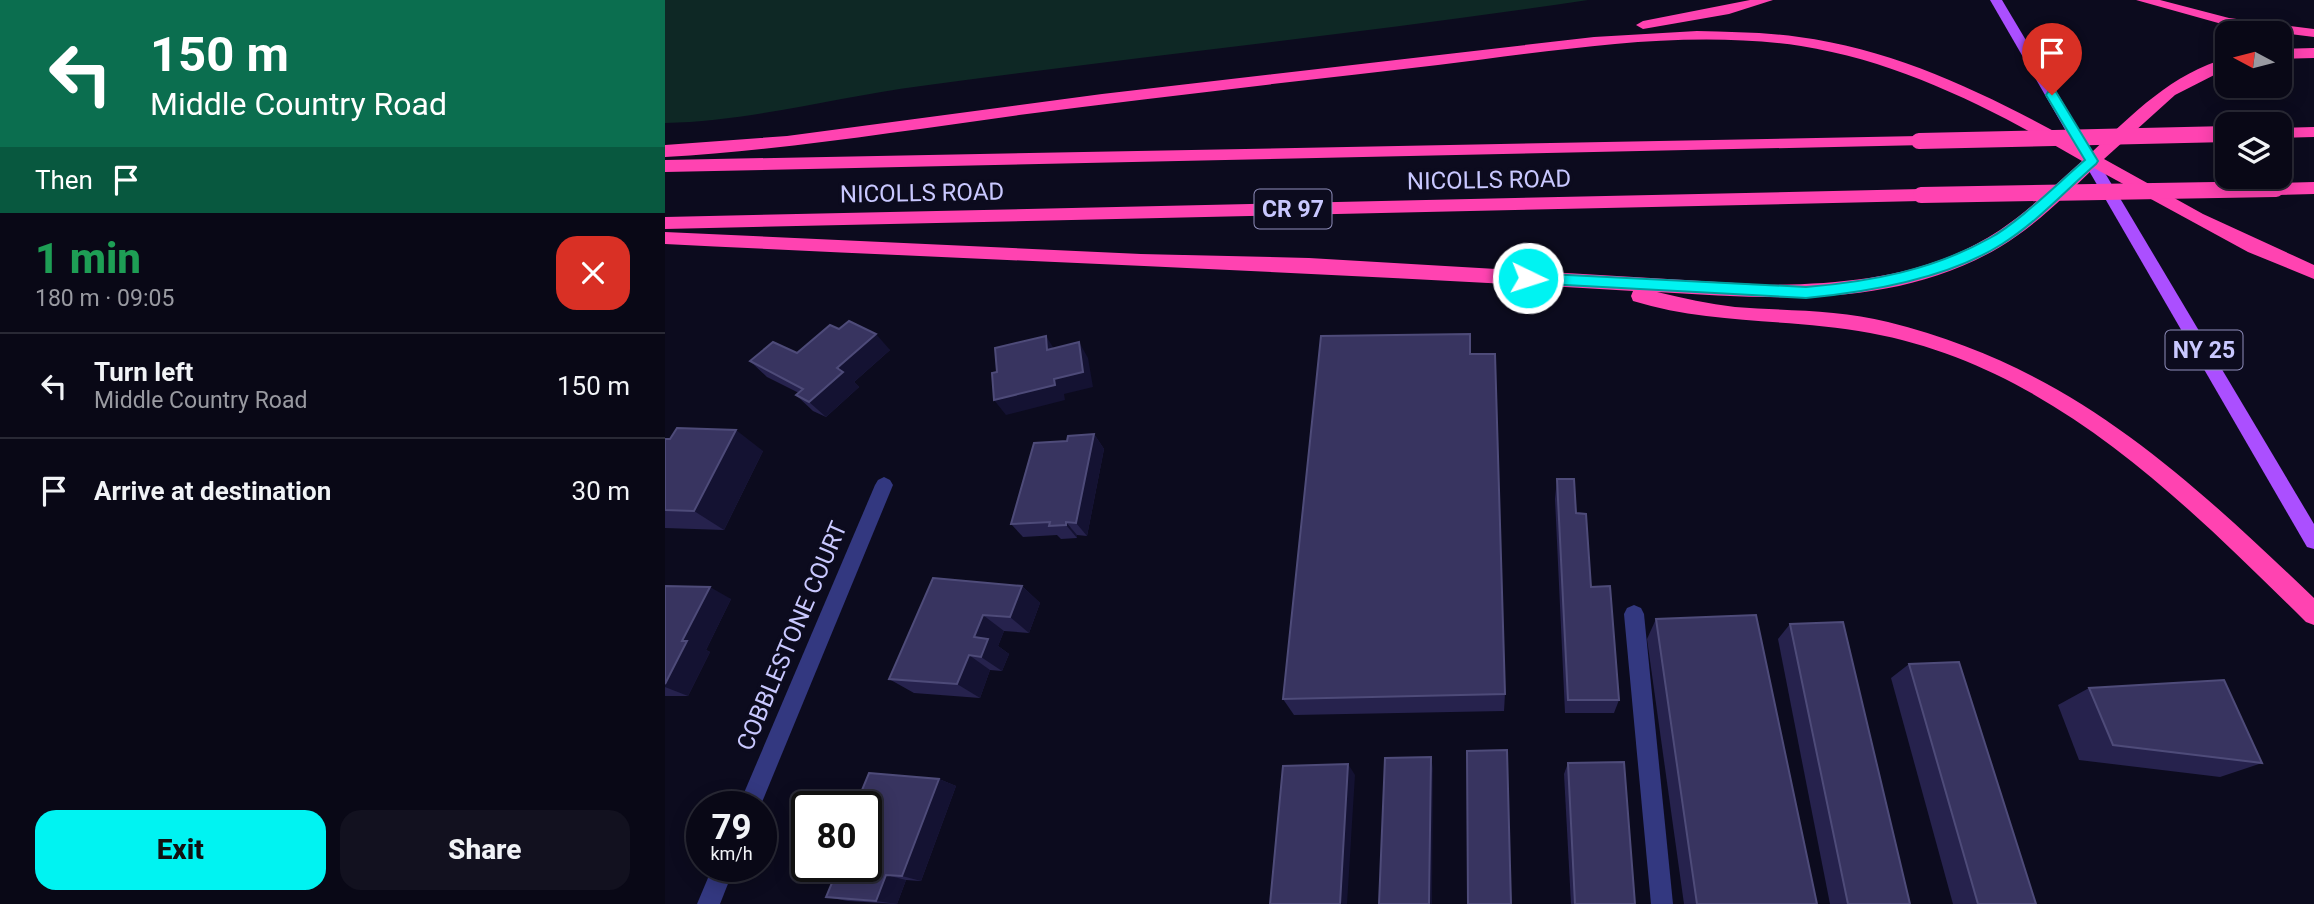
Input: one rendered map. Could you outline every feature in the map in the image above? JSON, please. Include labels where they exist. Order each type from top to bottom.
[{"type":"highway","points":[[1486,55],[1707,15],[1766,0]]},
{"type":"highway","points":[[2143,0],[2229,22],[2314,33]]},
{"type":"highway","points":[[665,151],[775,142],[1486,55],[1695,35],[1759,36],[1812,43],[1882,60],[1942,82],[2230,235],[2314,272]]},
{"type":"highway","points":[[2293,54],[2314,53]]},
{"type":"highway","points":[[665,238],[1141,261],[1309,265],[1806,292],[1856,287],[1920,275],[1997,241],[2184,80],[2215,68]]},
{"type":"highway","points":[[2292,133],[2314,132]]},
{"type":"highway","name":"NICOLLS ROAD","points":[[665,166],[2215,134]]},
{"type":"highway","name":"NICOLLS ROAD","points":[[665,223],[2314,188]]},
{"type":"highway","points":[[1556,280],[1732,313],[1815,319],[1885,329],[1963,352],[2007,370],[2088,415],[2127,441],[2185,489],[2314,614]]},
{"type":"main road","name":"NY 25","points":[[1996,0],[2314,541]]},
{"type":"street","name":"COBBLESTONE COURT","points":[[756,791],[884,485]]},
{"type":"street","points":[[1634,614],[1662,904]]},
{"type":"street","points":[[708,904],[717,882]]},
{"type":"green space","points":[[665,0],[1588,0],[921,86],[730,118],[665,123]]},
{"type":"building","points":[[849,321],[876,334],[837,368],[843,372],[809,402],[796,395],[803,389],[750,361],[773,342],[797,353],[830,325],[839,329]]},
{"type":"building","points":[[1470,334],[1470,354],[1495,354],[1505,694],[1283,699],[1321,336]]},
{"type":"building","points":[[1046,336],[1047,350],[1079,342],[1083,372],[1054,379],[1055,385],[994,400],[992,373],[997,372],[995,348]]},
{"type":"building","points":[[677,428],[736,430],[694,511],[665,510],[665,439],[670,439]]},
{"type":"building","points":[[1094,434],[1076,523],[1049,526],[1050,522],[1011,524],[1034,443],[1067,441],[1068,436]]},
{"type":"building","points":[[1557,479],[1574,479],[1576,513],[1586,514],[1591,587],[1610,586],[1619,700],[1568,700]]},
{"type":"building","points":[[933,578],[1022,586],[1010,617],[983,615],[974,637],[988,639],[981,657],[969,655],[957,684],[889,679]]},
{"type":"building","points":[[665,586],[710,587],[682,641],[687,641],[665,684]]},
{"type":"building","points":[[1756,615],[1817,904],[1697,904],[1656,619]]},
{"type":"building","points":[[1843,622],[1910,904],[1848,904],[1790,624]]},
{"type":"building","points":[[1959,662],[2036,904],[1978,904],[1909,664]]},
{"type":"building","points":[[2224,680],[2262,763],[2113,745],[2089,688]]},
{"type":"building","points":[[1507,750],[1511,904],[1468,904],[1467,751]]},
{"type":"building","points":[[1431,757],[1429,904],[1379,904],[1385,758]]},
{"type":"building","points":[[1624,762],[1635,904],[1575,904],[1568,763]]},
{"type":"building","points":[[1348,764],[1340,904],[1270,904],[1283,766]]},
{"type":"building","points":[[869,773],[939,779],[902,876],[886,875],[876,901],[826,897],[832,882],[882,882],[882,791],[862,791]]},
{"type":"route","points":[[1528,278],[1806,292],[1843,289],[1920,275],[1951,264],[1997,241],[2092,161],[2052,95]]}]
